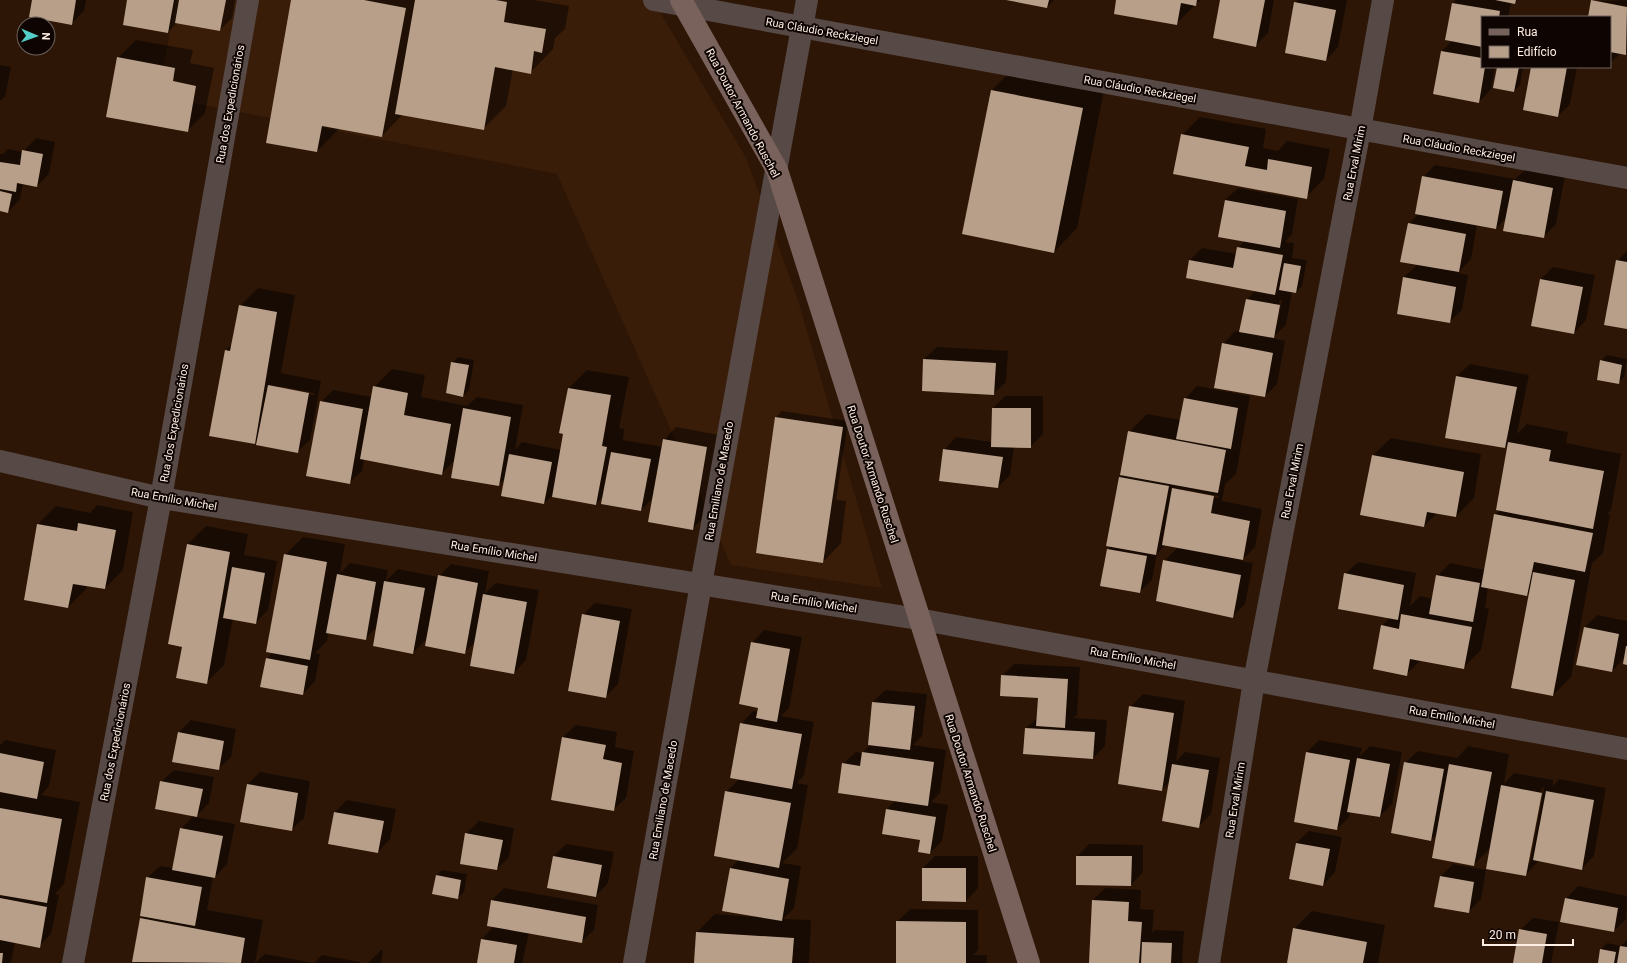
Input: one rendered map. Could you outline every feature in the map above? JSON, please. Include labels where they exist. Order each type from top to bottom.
[{"type":"main road","name":"Rua Doutor Armando Ruschel","points":[[683,3],[777,170],[918,619],[1029,963]]},
{"type":"street","name":"Rua dos Expedicionários","points":[[74,963],[161,498],[248,0]]},
{"type":"street","name":"Rua Cláudio Reckziegel","points":[[654,0],[683,3],[802,28],[1627,178]]},
{"type":"street","name":"Rua Emiliano de Macedo","points":[[634,963],[807,0]]},
{"type":"street","name":"Rua Erval Mirim","points":[[1209,963],[1254,681],[1360,130],[1383,0]]},
{"type":"street","name":"Rua Emílio Michel","points":[[0,461],[161,498],[918,619],[1627,749]]},
{"type":"shaded area","points":[[176,0],[653,0],[746,158],[797,297],[882,588],[731,565],[557,174],[158,96]]},
{"type":"building","points":[[32,0],[76,0],[72,25],[56,22],[56,16],[29,16]]},
{"type":"building","points":[[127,0],[174,0],[168,33],[123,25]]},
{"type":"building","points":[[179,0],[226,0],[220,31],[175,23]]},
{"type":"building","points":[[291,0],[364,0],[406,8],[382,137],[322,126],[317,152],[266,143]]},
{"type":"building","points":[[415,0],[496,0],[507,2],[504,22],[546,29],[542,53],[534,51],[531,74],[495,67],[484,130],[395,114]]},
{"type":"building","points":[[1006,0],[1049,0],[1047,8]]},
{"type":"building","points":[[1116,0],[1197,0],[1196,6],[1181,3],[1177,25],[1114,14]]},
{"type":"building","points":[[1220,0],[1265,0],[1256,47],[1213,38]]},
{"type":"building","points":[[1495,0],[1516,0],[1515,4]]},
{"type":"building","points":[[1591,0],[1627,7],[1626,55],[1611,52],[1611,16],[1588,16]]},
{"type":"building","points":[[1294,2],[1336,10],[1326,61],[1285,53]]},
{"type":"building","points":[[1452,3],[1500,11],[1499,16],[1481,16],[1481,47],[1445,40]]},
{"type":"building","points":[[1441,51],[1481,58],[1481,68],[1485,68],[1479,103],[1433,94]]},
{"type":"building","points":[[117,57],[175,68],[173,81],[196,86],[188,132],[106,117]]},
{"type":"building","points":[[1497,68],[1519,68],[1514,92],[1493,88]]},
{"type":"building","points":[[1531,68],[1567,68],[1558,117],[1523,110]]},
{"type":"building","points":[[991,90],[1083,108],[1054,253],[962,234]]},
{"type":"building","points":[[1181,134],[1249,147],[1245,166],[1267,170],[1268,159],[1312,167],[1307,199],[1173,174]]},
{"type":"building","points":[[22,150],[43,154],[37,187],[17,183],[16,192],[0,189],[0,162],[20,165]]},
{"type":"building","points":[[1422,176],[1503,191],[1496,229],[1415,214]]},
{"type":"building","points":[[1513,180],[1553,188],[1544,238],[1503,231]]},
{"type":"building","points":[[0,191],[12,194],[8,213],[0,211]]},
{"type":"building","points":[[1225,200],[1286,211],[1280,248],[1218,237]]},
{"type":"building","points":[[1408,223],[1466,234],[1459,272],[1400,262]]},
{"type":"building","points":[[1237,247],[1283,255],[1275,295],[1186,278],[1189,260],[1233,268]]},
{"type":"building","points":[[1616,260],[1627,262],[1627,329],[1604,325]]},
{"type":"building","points":[[1284,263],[1301,266],[1296,293],[1279,290]]},
{"type":"building","points":[[1403,277],[1456,287],[1450,323],[1397,314]]},
{"type":"building","points":[[1540,279],[1583,287],[1574,334],[1531,326]]},
{"type":"building","points":[[1246,299],[1280,305],[1274,338],[1239,332]]},
{"type":"building","points":[[239,305],[277,312],[255,444],[209,436],[225,350],[230,351]]},
{"type":"building","points":[[1222,343],[1273,353],[1265,397],[1214,388]]},
{"type":"building","points":[[923,359],[996,363],[994,395],[922,391]]},
{"type":"building","points":[[1600,360],[1622,365],[1619,384],[1597,380]]},
{"type":"building","points":[[451,362],[469,365],[463,397],[446,393]]},
{"type":"building","points":[[1456,376],[1517,387],[1505,448],[1445,438]]},
{"type":"building","points":[[268,385],[309,393],[298,453],[256,445]]},
{"type":"building","points":[[373,386],[408,393],[404,415],[451,424],[442,475],[360,459]]},
{"type":"building","points":[[568,388],[611,395],[602,446],[607,447],[596,505],[552,497],[563,434],[559,433]]},
{"type":"building","points":[[1184,398],[1238,408],[1231,449],[1176,439]]},
{"type":"building","points":[[320,401],[363,409],[350,484],[306,476]]},
{"type":"building","points":[[463,408],[511,417],[499,486],[451,478]]},
{"type":"building","points":[[992,408],[1031,408],[1031,448],[991,447]]},
{"type":"building","points":[[775,417],[843,427],[823,563],[756,553]]},
{"type":"building","points":[[1128,431],[1226,450],[1218,493],[1120,475]]},
{"type":"building","points":[[663,439],[707,447],[693,530],[648,522]]},
{"type":"building","points":[[1508,442],[1551,450],[1549,461],[1604,471],[1593,529],[1496,510]]},
{"type":"building","points":[[943,449],[1003,457],[998,488],[939,481]]},
{"type":"building","points":[[611,452],[651,459],[641,511],[601,504]]},
{"type":"building","points":[[509,454],[552,462],[544,504],[501,496]]},
{"type":"building","points":[[1372,455],[1464,472],[1456,517],[1427,512],[1424,527],[1360,515]]},
{"type":"building","points":[[1119,477],[1169,486],[1156,555],[1106,546]]},
{"type":"building","points":[[1172,488],[1214,496],[1211,513],[1250,521],[1243,560],[1162,545]]},
{"type":"building","points":[[1494,514],[1593,533],[1585,572],[1534,562],[1527,596],[1481,587]]},
{"type":"building","points":[[78,523],[116,530],[105,589],[73,584],[68,608],[24,600],[37,524],[77,531]]},
{"type":"building","points":[[187,544],[230,552],[207,684],[176,678],[182,647],[168,644]]},
{"type":"building","points":[[1107,549],[1147,556],[1140,593],[1100,586]]},
{"type":"building","points":[[284,554],[327,562],[310,660],[266,652]]},
{"type":"building","points":[[1163,560],[1241,575],[1233,618],[1156,601]]},
{"type":"building","points":[[232,567],[265,573],[256,624],[223,618]]},
{"type":"building","points":[[1533,572],[1575,580],[1553,696],[1511,688]]},
{"type":"building","points":[[1344,573],[1404,585],[1398,620],[1338,609]]},
{"type":"building","points":[[337,574],[376,582],[366,640],[326,633]]},
{"type":"building","points":[[438,575],[478,583],[465,654],[425,646]]},
{"type":"building","points":[[1436,575],[1480,583],[1473,622],[1429,614]]},
{"type":"building","points":[[384,581],[425,588],[413,654],[373,646]]},
{"type":"building","points":[[483,594],[527,602],[514,674],[470,666]]},
{"type":"building","points":[[582,614],[620,621],[606,698],[568,691]]},
{"type":"building","points":[[1401,614],[1472,627],[1464,669],[1410,659],[1407,676],[1373,669],[1381,625],[1399,629]]},
{"type":"building","points":[[1584,627],[1619,634],[1612,672],[1576,665]]},
{"type":"building","points":[[751,642],[790,649],[777,722],[756,718],[758,708],[739,704]]},
{"type":"building","points":[[1627,646],[1627,665],[1623,664]]},
{"type":"building","points":[[266,658],[308,666],[303,695],[260,687]]},
{"type":"building","points":[[1001,675],[1068,679],[1065,728],[1036,726],[1038,698],[1000,696]]},
{"type":"building","points":[[872,702],[915,706],[910,750],[868,745]]},
{"type":"building","points":[[1129,706],[1174,713],[1162,791],[1118,784]]},
{"type":"building","points":[[740,723],[802,734],[792,789],[730,778]]},
{"type":"building","points":[[1025,728],[1095,732],[1093,759],[1023,754]]},
{"type":"building","points":[[178,732],[224,741],[219,770],[172,762]]},
{"type":"building","points":[[562,737],[606,745],[603,759],[622,763],[614,811],[551,800]]},
{"type":"building","points":[[862,752],[934,762],[928,806],[838,793],[842,763],[860,766]]},
{"type":"building","points":[[1306,752],[1350,760],[1337,830],[1294,822]]},
{"type":"building","points":[[0,753],[44,762],[37,799],[0,792]]},
{"type":"building","points":[[1357,758],[1390,764],[1380,817],[1347,812]]},
{"type":"building","points":[[1404,762],[1444,769],[1431,841],[1391,833]]},
{"type":"building","points":[[1172,764],[1209,770],[1199,828],[1162,821]]},
{"type":"building","points":[[1449,764],[1492,772],[1474,866],[1432,858]]},
{"type":"building","points":[[160,781],[203,789],[197,817],[155,809]]},
{"type":"building","points":[[247,784],[298,793],[292,831],[240,822]]},
{"type":"building","points":[[1501,785],[1542,793],[1526,876],[1486,869]]},
{"type":"building","points":[[725,791],[791,803],[779,868],[714,856]]},
{"type":"building","points":[[1546,791],[1594,800],[1582,870],[1533,860]]},
{"type":"building","points":[[0,808],[62,819],[47,903],[0,895]]},
{"type":"building","points":[[886,809],[936,817],[930,854],[918,852],[920,840],[882,834]]},
{"type":"building","points":[[334,812],[384,821],[378,853],[328,844]]},
{"type":"building","points":[[180,828],[223,836],[215,878],[172,870]]},
{"type":"building","points":[[465,833],[503,840],[497,870],[460,864]]},
{"type":"building","points":[[1296,843],[1330,849],[1323,886],[1289,879]]},
{"type":"building","points":[[553,856],[602,865],[596,897],[547,888]]},
{"type":"building","points":[[1076,856],[1132,856],[1131,886],[1076,885]]},
{"type":"building","points":[[730,868],[789,879],[782,921],[722,911]]},
{"type":"building","points":[[922,868],[966,868],[966,902],[922,901]]},
{"type":"building","points":[[436,875],[461,880],[458,899],[432,894]]},
{"type":"building","points":[[1440,876],[1474,882],[1469,913],[1434,907]]},
{"type":"building","points":[[146,877],[202,887],[195,926],[140,916]]},
{"type":"building","points":[[0,898],[47,907],[40,948],[0,940]]},
{"type":"building","points":[[1565,898],[1618,908],[1614,932],[1560,922]]},
{"type":"building","points":[[491,900],[586,917],[582,943],[487,926]]},
{"type":"building","points":[[1092,900],[1129,902],[1128,921],[1142,922],[1139,963],[1089,963]]},
{"type":"building","points":[[140,918],[245,938],[241,963],[132,962]]},
{"type":"building","points":[[896,921],[966,922],[966,963],[896,963]]},
{"type":"building","points":[[1293,928],[1367,942],[1363,963],[1287,963]]},
{"type":"building","points":[[1519,929],[1547,934],[1542,963],[1513,963]]},
{"type":"building","points":[[696,932],[794,938],[792,963],[694,963]]},
{"type":"building","points":[[481,939],[517,945],[514,963],[477,963]]},
{"type":"building","points":[[1142,942],[1172,943],[1171,963],[1141,963]]},
{"type":"building","points":[[1620,946],[1627,947],[1627,963],[1617,963]]},
{"type":"building","points":[[1600,949],[1616,952],[1614,963],[1598,963]]},
{"type":"building","points":[[0,953],[3,953],[2,963],[0,963]]}]
